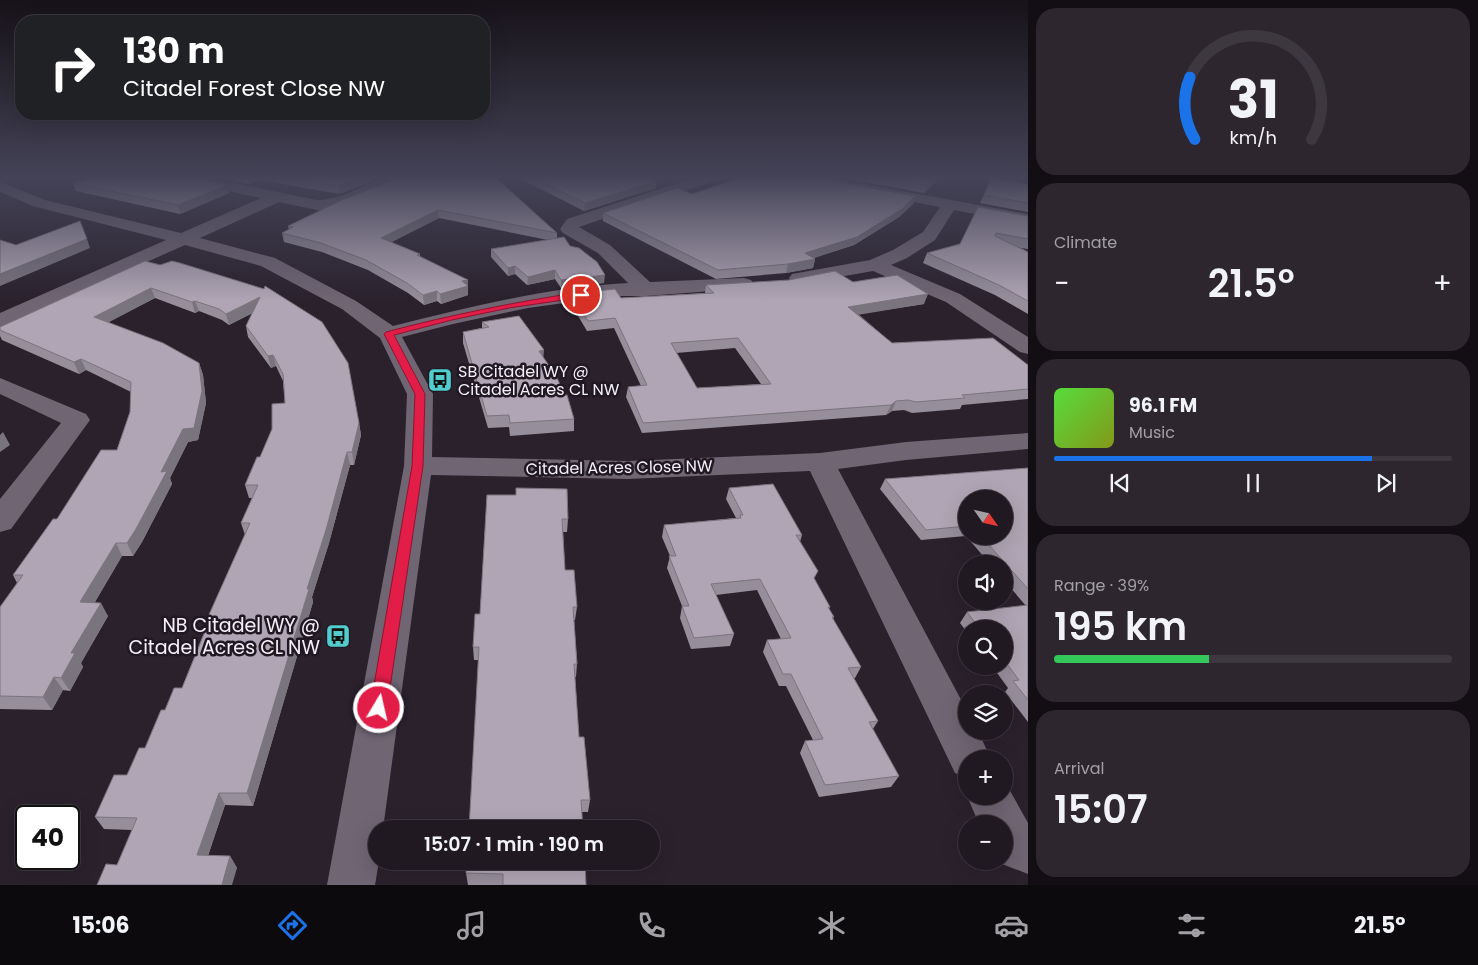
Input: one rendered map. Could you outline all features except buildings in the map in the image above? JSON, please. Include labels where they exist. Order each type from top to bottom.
[{"type":"street","points":[[40,218],[76,229]]},
{"type":"street","points":[[86,218],[244,272],[293,276]]},
{"type":"street","points":[[0,321],[204,218]]},
{"type":"street","points":[[0,304],[133,245],[184,239],[228,218]]},
{"type":"street","points":[[587,218],[573,223],[569,229],[604,249],[646,290]]},
{"type":"street","points":[[389,334],[528,302],[616,290],[646,290],[772,282],[875,265],[900,254],[929,236],[941,218]]},
{"type":"street","points":[[184,239],[268,262],[349,305],[389,334],[420,394],[418,466],[351,885]]},
{"type":"street","points":[[875,265],[953,298],[1028,347]]},
{"type":"street","points":[[0,385],[77,420],[0,521]]},
{"type":"street","name":"Citadel Acres Close NW","points":[[418,466],[628,470],[820,462],[1028,441]]},
{"type":"street","points":[[820,462],[965,750]]},
{"type":"street","points":[[1013,843],[1028,850]]},
{"type":"place","name":"SB Citadel WY @ Citadel Acres CL NW","points":[[440,380]]},
{"type":"place","name":"NB Citadel WY @ Citadel Acres CL NW","points":[[338,636]]},
{"type":"route","points":[[379,708],[405,537],[418,466],[420,394],[389,334],[528,302],[581,295]]}]
